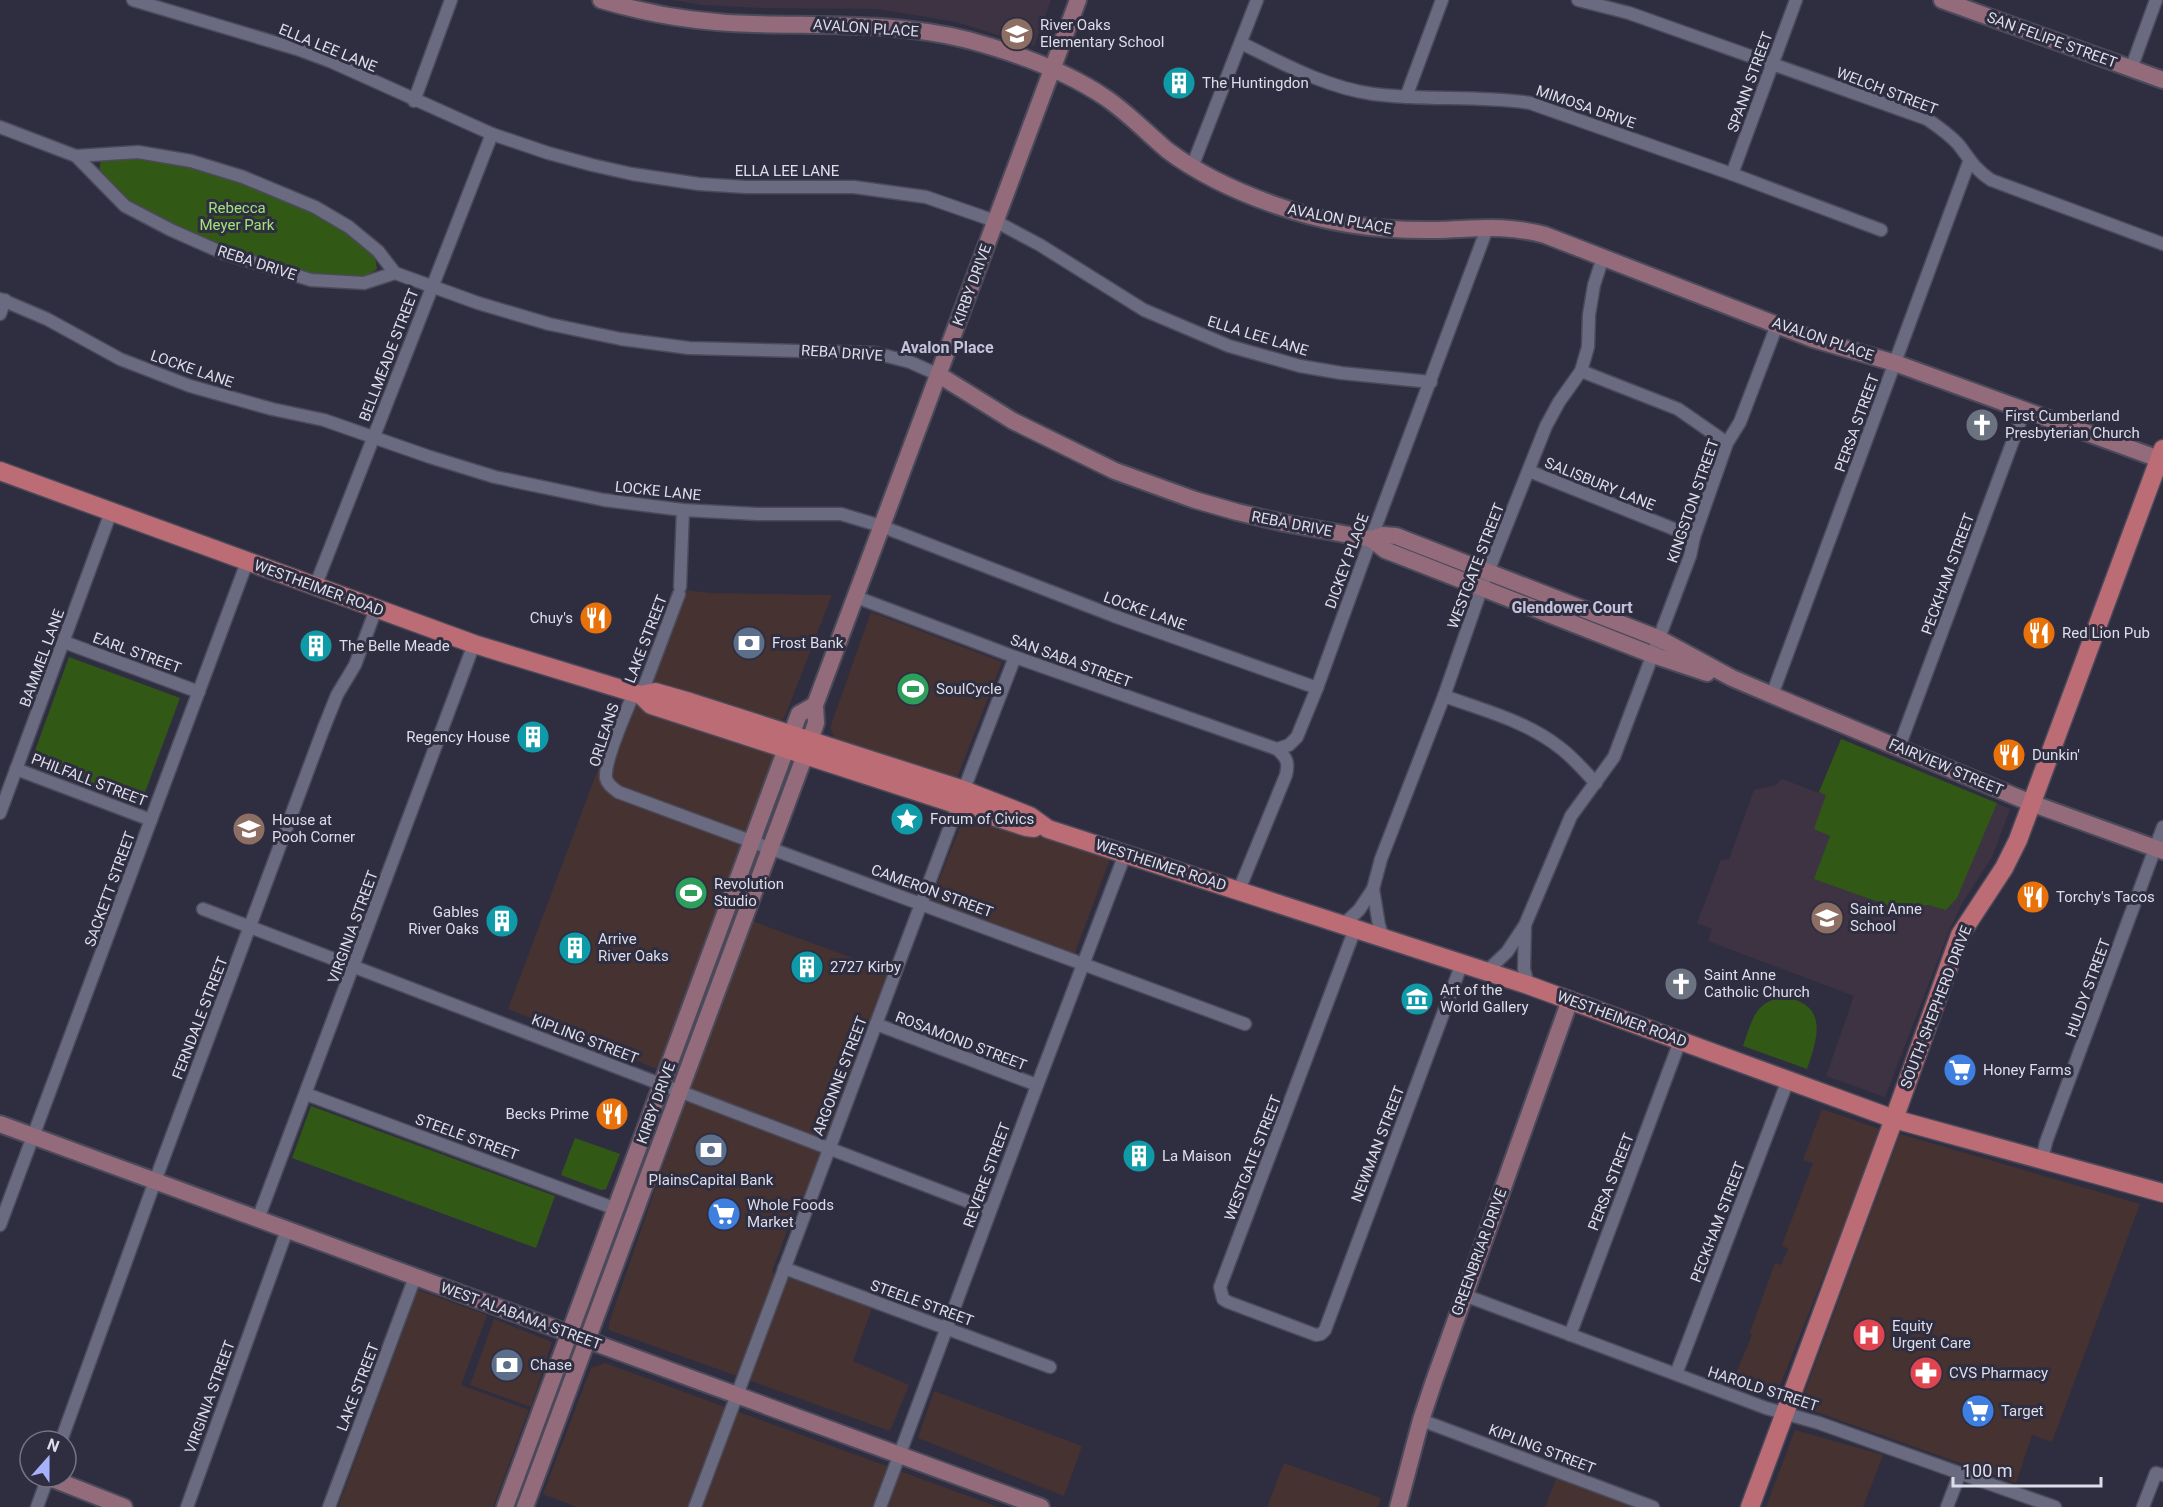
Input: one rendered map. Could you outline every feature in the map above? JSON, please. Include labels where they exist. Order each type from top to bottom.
[{"type":"main road","name":"SOUTH SHEPHERD DRIVE","points":[[1750,1507],[1960,935],[2004,868],[2018,840],[2162,456]]},
{"type":"main road","name":"WESTHEIMER ROAD","points":[[0,471],[474,644],[637,694],[651,705],[789,742],[961,798],[1026,827],[1048,829],[1487,971],[1894,1119],[2163,1193]]},
{"type":"street","name":"ELLA LEE LANE","points":[[133,0],[297,49],[332,62],[414,101],[492,134],[592,165],[670,180],[746,187],[834,186],[889,190],[926,197],[995,221],[1040,245],[1144,310],[1229,346],[1320,370],[1431,382]]},
{"type":"street","points":[[414,101],[451,0]]},
{"type":"street","name":"AVALON PLACE","points":[[601,0],[671,17],[752,24],[854,24],[932,33],[968,40],[1052,68],[1071,77],[1107,99],[1192,167],[1244,193],[1281,208],[1387,230],[1437,230],[1488,226],[1523,229],[1545,235],[1813,339],[1895,363],[2024,411],[2162,456]]},
{"type":"street","name":"KIRBY DRIVE","points":[[505,1507],[616,1209],[670,1088],[770,847],[816,723],[814,705],[1078,0]]},
{"type":"street","points":[[1192,167],[1257,0]]},
{"type":"street","points":[[1406,97],[1442,0]]},
{"type":"street","name":"WELCH STREET","points":[[1578,0],[1629,13],[1927,120],[1957,143],[1979,172],[1991,180],[2163,244]]},
{"type":"street","name":"SPANN STREET","points":[[1732,174],[1796,0]]},
{"type":"street","name":"SAN FELIPE STREET","points":[[1942,0],[2163,80]]},
{"type":"street","points":[[2131,69],[2156,0]]},
{"type":"street","name":"MIMOSA DRIVE","points":[[1241,43],[1334,85],[1406,97],[1503,98],[1530,103],[1732,174],[1881,230]]},
{"type":"street","name":"REBA DRIVE","points":[[0,127],[76,156],[138,152],[191,161],[243,177],[315,207],[349,227],[378,250],[395,273],[478,303],[549,324],[621,339],[689,348],[875,353],[910,362],[939,375],[1013,421],[1115,471],[1195,500],[1237,512],[1371,539],[1385,550],[1482,587]]},
{"type":"street","name":"BELLMEADE STREET","points":[[315,587],[492,134]]},
{"type":"street","name":"REBA DRIVE","points":[[76,156],[124,206],[223,253],[311,280],[364,283],[395,273]]},
{"type":"street","name":"PERSA STREET","points":[[1772,695],[1970,162]]},
{"type":"street","name":"DICKEY PLACE","points":[[1277,749],[1290,745],[1297,737],[1317,688],[1488,226]]},
{"type":"street","name":"WESTGATE STREET","points":[[1321,1334],[1316,1335],[1228,1302],[1223,1299],[1220,1287],[1349,927],[1373,889],[1381,859],[1444,696],[1488,571],[1546,426],[1559,402],[1581,371],[1588,347],[1589,315],[1594,285],[1603,257]]},
{"type":"street","points":[[0,314],[3,300]]},
{"type":"street","name":"LOCKE LANE","points":[[3,300],[47,319],[120,359],[181,383],[242,401],[324,420],[430,457],[540,488],[604,500],[683,510],[757,514],[841,514],[881,526],[1114,616],[1317,688]]},
{"type":"street","name":"KINGSTON STREET","points":[[1526,925],[1571,816],[1614,757],[1690,556],[1694,537],[1727,443],[1740,422],[1778,325]]},
{"type":"street","points":[[1581,371],[1678,409],[1727,443]]},
{"type":"street","name":"PECKHAM STREET","points":[[1899,747],[2024,411]]},
{"type":"street","name":"SALISBURY LANE","points":[[1529,471],[1694,537]]},
{"type":"street","name":"LAKE STREET","points":[[637,694],[680,591],[683,510]]},
{"type":"street","name":"BAMMEL LANE","points":[[0,813],[111,512]]},
{"type":"street","name":"REBA DRIVE","points":[[1371,539],[1383,534],[1396,536],[1488,571]]},
{"type":"street","name":"SACKETT STREET","points":[[0,1225],[247,562]]},
{"type":"street","name":"FAIRVIEW STREET","points":[[1488,571],[1656,647],[1705,672],[1732,678],[2031,802],[2159,850]]},
{"type":"street","name":"FAIRVIEW STREET","points":[[1482,587],[1656,647]]},
{"type":"street","name":"SAN SABA STREET","points":[[856,597],[1015,657],[1277,749]]},
{"type":"street","name":"FERNDALE STREET","points":[[65,1429],[323,730],[337,695],[355,665],[376,609]]},
{"type":"street","name":"EARL STREET","points":[[64,642],[199,692]]},
{"type":"street","name":"VIRGINIA STREET","points":[[258,1219],[474,644]]},
{"type":"street","name":"ARGONNE STREET","points":[[695,1507],[1015,657]]},
{"type":"street","name":"ORLEANS","points":[[609,785],[606,777],[610,758],[637,694]]},
{"type":"street","points":[[1444,696],[1522,724],[1547,738],[1562,748],[1596,783]]},
{"type":"street","name":"KIRBY DRIVE","points":[[525,1507],[623,1240],[670,1088],[752,841],[799,714],[814,705]]},
{"type":"street","points":[[1239,890],[1289,764],[1277,749]]},
{"type":"street","name":"PHILFALL STREET","points":[[16,769],[151,820]]},
{"type":"street","name":"CAMERON STREET","points":[[609,785],[618,792],[1245,1024]]},
{"type":"street","name":"HULDY STREET","points":[[2042,1160],[2046,1142],[2159,850],[2163,827]]},
{"type":"street","name":"REVERE STREET","points":[[880,1507],[1036,1085],[1125,854]]},
{"type":"street","name":"WESTGATE STREET","points":[[1373,889],[1378,925],[1383,938]]},
{"type":"street","name":"KIPLING STREET","points":[[203,909],[990,1210]]},
{"type":"street","points":[[1487,971],[1508,952],[1526,925]]},
{"type":"street","points":[[1526,925],[1524,969],[1528,985]]},
{"type":"street","name":"NEWMAN STREET","points":[[1321,1334],[1325,1330],[1462,963]]},
{"type":"street","name":"GREENBRIAR DRIVE","points":[[1398,1507],[1421,1420],[1570,1000]]},
{"type":"street","name":"ROSAMOND STREET","points":[[876,1024],[1036,1085]]},
{"type":"street","name":"PERSA STREET","points":[[1570,1335],[1680,1041]]},
{"type":"street","name":"PECKHAM STREET","points":[[1676,1374],[1788,1080]]},
{"type":"street","name":"STEELE STREET","points":[[306,1094],[616,1209]]},
{"type":"street","name":"WEST ALABAMA STREET","points":[[0,1125],[1041,1507]]},
{"type":"street","points":[[616,1209],[623,1240]]},
{"type":"street","name":"VIRGINIA STREET","points":[[187,1507],[287,1230]]},
{"type":"street","name":"STEELE STREET","points":[[784,1268],[1050,1367]]},
{"type":"street","name":"LAKE STREET","points":[[329,1507],[415,1277]]},
{"type":"street","name":"HAROLD STREET","points":[[1464,1295],[1676,1374],[2055,1507]]},
{"type":"street","name":"KIPLING STREET","points":[[1421,1420],[1653,1507]]},
{"type":"street","points":[[1947,1507],[1960,1473]]},
{"type":"street","points":[[2143,1507],[2160,1474]]},
{"type":"street","points":[[517,1476],[534,1482]]},
{"type":"street","points":[[37,1507],[44,1489]]},
{"type":"street","points":[[78,1489],[124,1507]]},
{"type":"shaded area","name":"River Oaks Elementary School","points":[[672,0],[1051,0],[1034,46],[956,22],[879,9],[763,8],[703,5]]},
{"type":"shaded area","points":[[684,590],[711,593],[832,595],[782,720],[653,682],[676,621]]},
{"type":"shaded area","points":[[871,612],[1002,662],[957,778],[835,738],[830,728]]},
{"type":"shaded area","points":[[624,700],[774,754],[657,1069],[508,1009]]},
{"type":"shaded area","name":"Saint Anne School","points":[[1841,739],[2010,809],[1992,857],[1963,902],[1949,931],[1885,1097],[1826,1076],[1854,996],[1708,941],[1712,929],[1697,923],[1721,860],[1729,859],[1754,790],[1776,785],[1782,779],[1819,793]]},
{"type":"shaded area","points":[[966,812],[1110,859],[1074,955],[931,900]]},
{"type":"shaded area","points":[[752,921],[888,971],[802,1208],[796,1206],[772,1272],[872,1308],[853,1361],[909,1385],[890,1431],[609,1330],[609,1323],[666,1158]]},
{"type":"shaded area","points":[[1822,1109],[1879,1129],[1849,1212],[1777,1393],[1773,1396],[1732,1383],[1752,1335],[1750,1332],[1775,1263],[1781,1265],[1788,1249],[1782,1245],[1813,1163],[1803,1160]]},
{"type":"shaded area","points":[[1900,1134],[2140,1204],[2052,1442],[2032,1435],[2016,1483],[1805,1408],[1802,1400]]},
{"type":"shaded area","points":[[418,1290],[487,1315],[461,1385],[529,1410],[493,1507],[338,1507]]},
{"type":"shaded area","points":[[494,1319],[552,1342],[531,1407],[470,1385]]},
{"type":"shaded area","points":[[605,1363],[998,1507],[576,1507],[543,1494],[591,1368]]},
{"type":"shaded area","points":[[934,1391],[1082,1446],[1064,1496],[918,1438]]},
{"type":"shaded area","points":[[1795,1430],[1883,1455],[1863,1507],[1766,1507]]},
{"type":"shaded area","points":[[1284,1463],[1381,1498],[1378,1507],[1267,1507]]},
{"type":"shaded area","points":[[1557,1477],[1636,1507],[1545,1507]]},
{"type":"green space","name":"Rebecca Meyer Park","points":[[138,156],[239,181],[288,200],[359,239],[373,253],[377,269],[362,279],[312,276],[224,249],[173,226],[127,202],[99,173],[101,159]]},
{"type":"green space","points":[[69,657],[180,698],[141,803],[31,762]]},
{"type":"green space","points":[[1841,739],[1997,803],[1957,898],[1946,910],[1928,905],[1901,910],[1814,879],[1830,836],[1814,829],[1826,795],[1819,792]]},
{"type":"green space","points":[[1783,997],[1798,1001],[1814,1014],[1816,1034],[1807,1069],[1743,1046],[1752,1021],[1760,1008],[1766,1003]]},
{"type":"green space","points":[[311,1106],[555,1196],[536,1248],[292,1158]]},
{"type":"green space","points":[[575,1138],[620,1154],[606,1189],[601,1190],[561,1175]]},
{"type":"place","name":"River Oaks Elementary School","points":[[1017,34]]},
{"type":"place","name":"The Huntingdon","points":[[1179,83]]},
{"type":"place","name":"First Cumberland Presbyterian Church","points":[[1982,425]]},
{"type":"place","name":"Chuy's","points":[[596,618]]},
{"type":"place","name":"Red Lion Pub","points":[[2039,633]]},
{"type":"place","name":"Frost Bank","points":[[749,643]]},
{"type":"place","name":"The Belle Meade","points":[[316,646]]},
{"type":"place","name":"SoulCycle","points":[[913,689]]},
{"type":"place","name":"Regency House","points":[[533,737]]},
{"type":"place","name":"Dunkin'","points":[[2009,755]]},
{"type":"place","name":"Forum of Civics","points":[[907,819]]},
{"type":"place","name":"House at Pooh Corner","points":[[249,829]]},
{"type":"place","name":"Revolution Studio","points":[[691,893]]},
{"type":"place","name":"Torchy's Tacos","points":[[2033,897]]},
{"type":"place","name":"Saint Anne School","points":[[1827,918]]},
{"type":"place","name":"Gables River Oaks","points":[[502,921]]},
{"type":"place","name":"Arrive River Oaks","points":[[575,948]]},
{"type":"place","name":"2727 Kirby","points":[[807,967]]},
{"type":"place","name":"Saint Anne Catholic Church","points":[[1681,984]]},
{"type":"place","name":"Art of the World Gallery","points":[[1417,999]]},
{"type":"place","name":"Honey Farms","points":[[1960,1070]]},
{"type":"place","name":"Becks Prime","points":[[612,1114]]},
{"type":"place","name":"PlainsCapital Bank","points":[[711,1150]]},
{"type":"place","name":"La Maison","points":[[1139,1156]]},
{"type":"place","name":"Whole Foods Market","points":[[724,1214]]},
{"type":"place","name":"Equity Urgent Care","points":[[1869,1335]]},
{"type":"place","name":"Chase","points":[[507,1365]]},
{"type":"place","name":"CVS Pharmacy","points":[[1926,1373]]},
{"type":"place","name":"Target","points":[[1978,1411]]},
{"type":"district","name":"Avalon Place","points":[[947,347]]},
{"type":"district","name":"Glendower Court","points":[[1572,607]]}]
